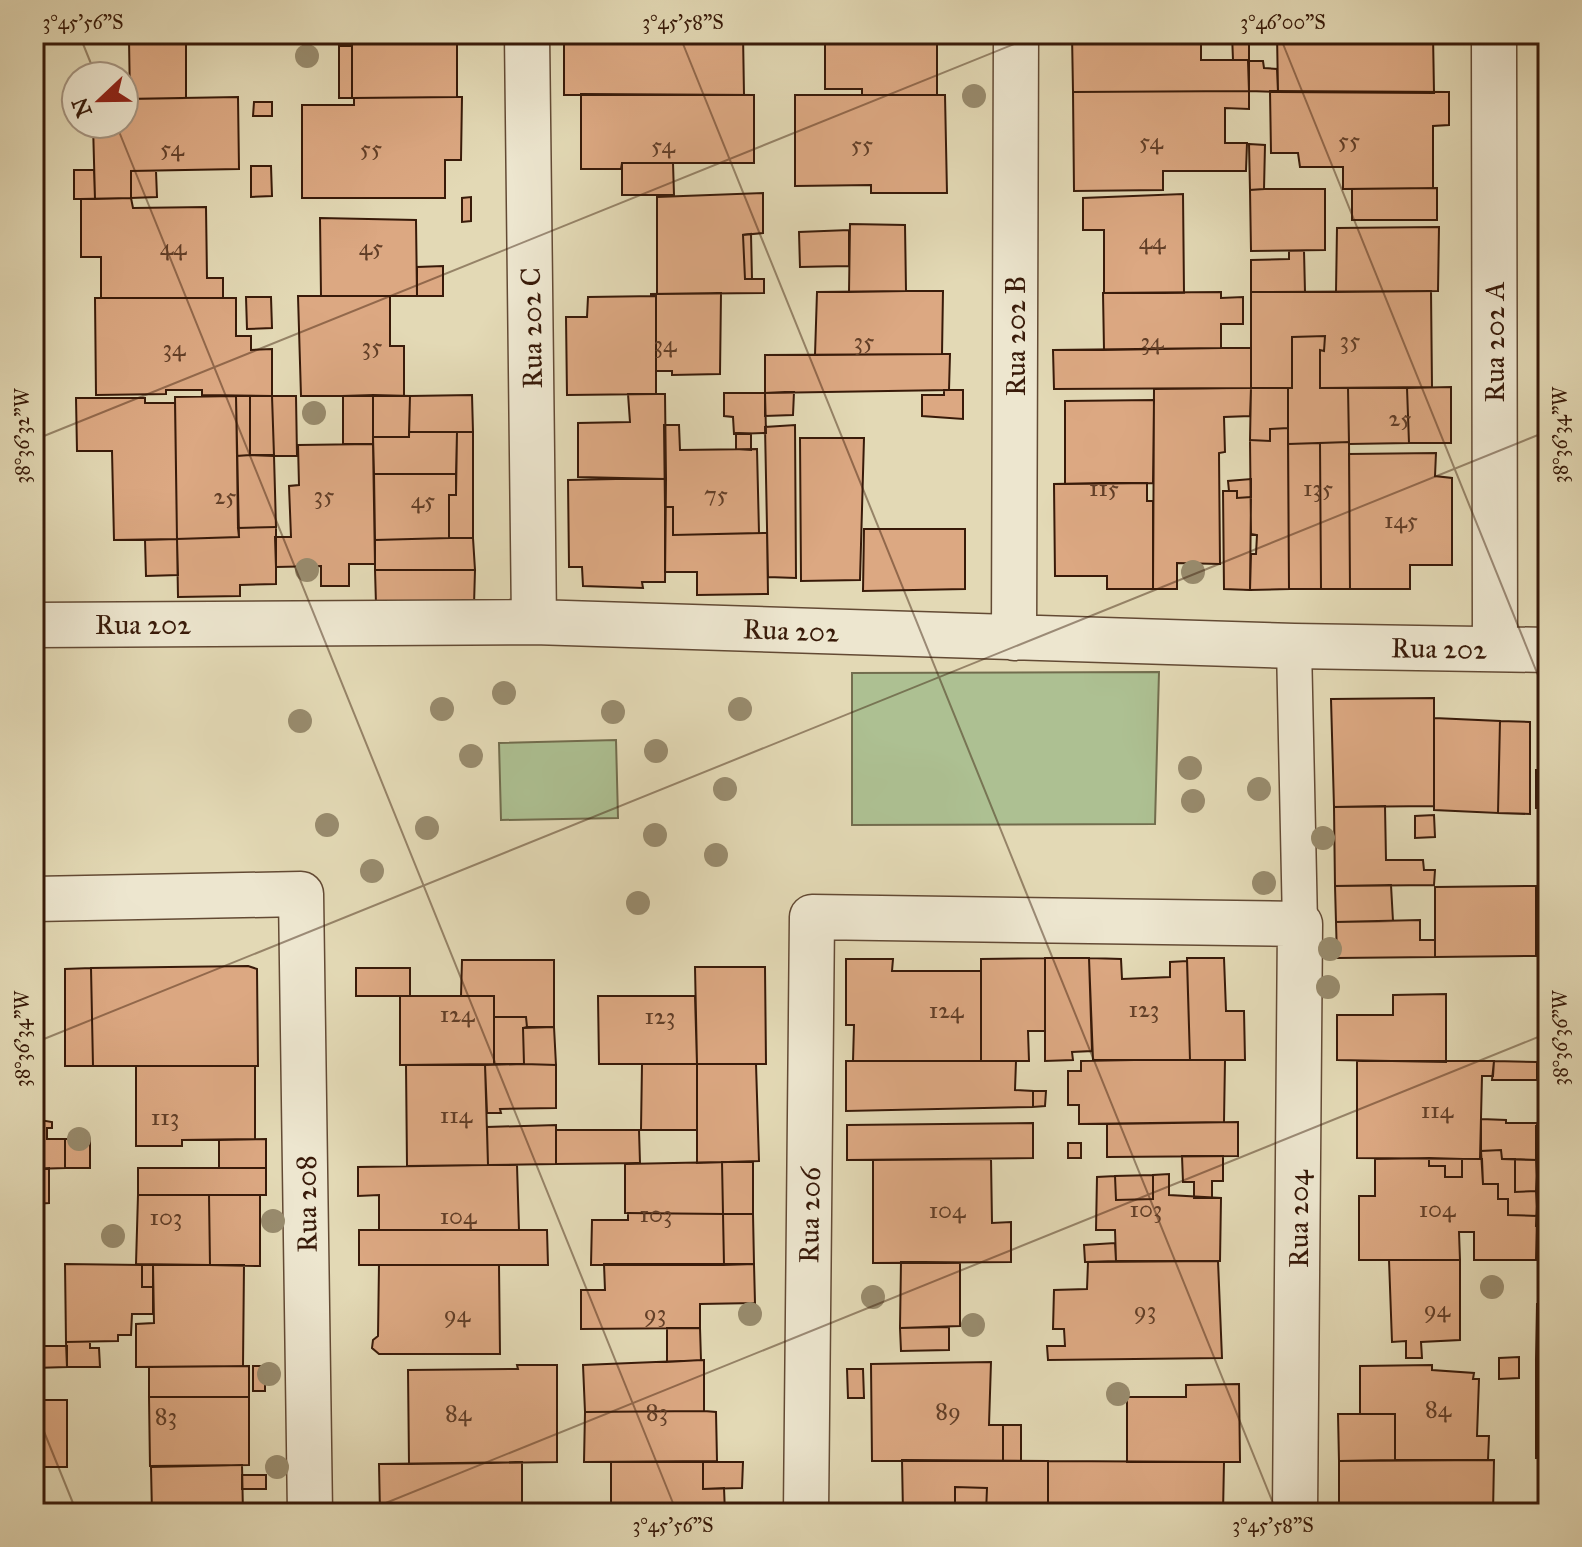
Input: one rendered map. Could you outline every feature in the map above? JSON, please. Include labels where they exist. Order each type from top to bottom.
[{"type":"street","name":"Rua 202 C","points":[[527,34],[534,622]]},
{"type":"street","name":"Rua 202 B","points":[[1014,638],[1016,34]]},
{"type":"street","name":"Rua 202 A","points":[[1494,34],[1495,649]]},
{"type":"street","name":"Rua 202","points":[[34,625],[534,622],[1294,646],[1548,650]]},
{"type":"street","name":"Rua 208","points":[[34,899],[301,894],[310,1513]]},
{"type":"street","name":"Rua 206","points":[[806,1513],[812,917],[1300,924]]},
{"type":"street","name":"Rua 204","points":[[1295,1513],[1300,924]]},
{"type":"lane","points":[[1294,646],[1300,924]]},
{"type":"green space","points":[[1159,672],[1155,824],[852,825],[852,673]]},
{"type":"green space","points":[[616,740],[618,818],[501,820],[499,743]]},
{"type":"building","points":[[130,34],[186,34],[186,39],[130,40]]},
{"type":"building","points":[[346,34],[457,34],[457,97],[352,98],[352,39],[346,40]]},
{"type":"building","points":[[564,34],[743,34],[744,95],[564,95]]},
{"type":"building","points":[[825,34],[937,34],[937,95],[862,95],[862,89],[825,89]]},
{"type":"building","points":[[1072,34],[1201,34],[1201,60],[1249,60],[1249,91],[1073,92]]},
{"type":"building","points":[[1232,34],[1249,34],[1249,60],[1233,60]]},
{"type":"building","points":[[1277,34],[1433,34],[1434,93],[1278,92]]},
{"type":"building","points":[[186,39],[186,98],[140,99],[140,60],[129,60],[129,40]]},
{"type":"building","points":[[339,46],[352,46],[352,98],[339,98]]},
{"type":"building","points":[[1248,61],[1263,61],[1264,68],[1277,69],[1278,92],[1249,91]]},
{"type":"building","points":[[1542,89],[1548,89],[1548,190],[1542,190]]},
{"type":"building","points":[[1249,91],[1249,109],[1225,108],[1225,143],[1247,143],[1246,171],[1163,171],[1163,190],[1074,191],[1073,92]]},
{"type":"building","points":[[1270,91],[1449,92],[1449,125],[1433,126],[1433,188],[1343,189],[1343,167],[1300,167],[1298,153],[1271,153]]},
{"type":"building","points":[[581,94],[754,95],[754,163],[622,163],[621,169],[581,169]]},
{"type":"building","points":[[795,95],[945,95],[947,193],[871,193],[871,185],[795,186]]},
{"type":"building","points":[[238,97],[239,169],[131,171],[131,198],[95,199],[93,140],[140,140],[140,99]]},
{"type":"building","points":[[462,97],[461,160],[445,160],[445,198],[302,198],[302,105],[354,105],[354,98]]},
{"type":"building","points":[[254,102],[272,102],[272,116],[253,116]]},
{"type":"building","points":[[1249,144],[1265,145],[1264,189],[1250,190]]},
{"type":"building","points":[[622,163],[673,163],[674,195],[622,195]]},
{"type":"building","points":[[251,166],[271,166],[272,196],[251,197]]},
{"type":"building","points":[[74,170],[94,170],[95,199],[74,199]]},
{"type":"building","points":[[131,171],[156,171],[157,197],[131,198]]},
{"type":"building","points":[[1437,188],[1437,220],[1352,220],[1352,189]]},
{"type":"building","points":[[1325,189],[1325,250],[1251,251],[1250,190]]},
{"type":"building","points":[[763,193],[763,233],[743,235],[745,279],[764,279],[764,293],[657,294],[657,197]]},
{"type":"building","points":[[1183,194],[1184,293],[1104,293],[1104,230],[1083,230],[1083,198]]},
{"type":"building","points":[[471,197],[471,221],[462,222],[462,198]]},
{"type":"building","points":[[131,198],[133,208],[206,207],[207,278],[223,278],[223,298],[101,298],[101,257],[81,257],[81,199]]},
{"type":"building","points":[[320,218],[416,220],[417,296],[321,296]]},
{"type":"building","points":[[850,224],[905,225],[906,291],[849,292]]},
{"type":"building","points":[[1439,227],[1438,291],[1336,292],[1337,228]]},
{"type":"building","points":[[849,230],[849,266],[800,267],[799,232]]},
{"type":"building","points":[[751,234],[752,279],[745,279],[743,235]]},
{"type":"building","points":[[1289,251],[1304,251],[1305,292],[1251,292],[1251,260],[1289,259]]},
{"type":"building","points":[[443,266],[443,296],[417,296],[417,267]]},
{"type":"building","points":[[943,291],[942,354],[815,355],[817,292]]},
{"type":"building","points":[[1431,291],[1432,387],[1320,388],[1320,350],[1324,351],[1325,336],[1292,337],[1292,388],[1251,388],[1251,292]]},
{"type":"building","points":[[1542,291],[1548,291],[1548,386],[1543,386]]},
{"type":"building","points":[[1221,292],[1221,298],[1243,297],[1243,324],[1221,324],[1221,348],[1104,350],[1103,293]]},
{"type":"building","points":[[721,293],[720,374],[672,375],[672,371],[656,371],[656,296],[651,294]]},
{"type":"building","points":[[298,296],[390,296],[390,346],[404,346],[404,396],[301,396]]},
{"type":"building","points":[[656,296],[656,394],[567,395],[566,317],[587,317],[588,297]]},
{"type":"building","points":[[246,297],[271,297],[272,328],[247,329]]},
{"type":"building","points":[[95,298],[236,298],[236,336],[251,336],[251,350],[272,349],[272,396],[202,395],[202,390],[96,395]]},
{"type":"building","points":[[1325,336],[1324,351],[1320,350],[1320,388],[1348,388],[1349,442],[1288,444],[1292,337]]},
{"type":"building","points":[[1251,348],[1251,388],[1054,389],[1053,350]]},
{"type":"building","points":[[950,354],[949,390],[765,393],[765,355]]},
{"type":"building","points":[[1451,387],[1451,443],[1409,443],[1407,388]]},
{"type":"building","points":[[1251,388],[1250,416],[1224,417],[1225,452],[1219,453],[1220,564],[1177,563],[1177,589],[1153,589],[1154,389]]},
{"type":"building","points":[[1251,388],[1288,388],[1288,428],[1270,429],[1270,441],[1250,440]]},
{"type":"building","points":[[1348,388],[1407,388],[1409,443],[1349,444]]},
{"type":"building","points":[[944,390],[963,390],[963,419],[922,416],[922,395],[944,395]]},
{"type":"building","points":[[794,392],[793,415],[765,416],[765,393]]},
{"type":"building","points":[[724,393],[765,393],[766,433],[734,434],[733,417],[724,416]]},
{"type":"building","points":[[628,394],[665,394],[666,479],[578,477],[578,423],[630,422]]},
{"type":"building","points":[[373,395],[373,444],[343,444],[343,396]]},
{"type":"building","points":[[373,395],[410,396],[409,437],[373,437]]},
{"type":"building","points":[[472,395],[473,432],[409,432],[410,396]]},
{"type":"building","points":[[236,396],[239,537],[177,539],[175,397]]},
{"type":"building","points":[[236,396],[250,396],[250,455],[237,456]]},
{"type":"building","points":[[250,396],[272,396],[274,455],[250,455]]},
{"type":"building","points":[[272,396],[296,396],[297,456],[274,456]]},
{"type":"building","points":[[76,398],[145,398],[145,403],[175,403],[177,539],[114,540],[112,451],[77,451]]},
{"type":"building","points":[[1154,400],[1153,483],[1065,484],[1065,401]]},
{"type":"building","points":[[664,425],[679,425],[680,450],[757,449],[759,533],[673,535],[673,507],[665,507]]},
{"type":"building","points":[[795,425],[796,578],[768,577],[765,427]]},
{"type":"building","points":[[1288,428],[1289,589],[1250,590],[1251,554],[1256,554],[1257,535],[1251,534],[1250,440],[1270,441],[1270,429]]},
{"type":"building","points":[[409,432],[457,432],[456,474],[374,474],[373,437],[409,437]]},
{"type":"building","points":[[457,432],[473,432],[473,538],[449,538],[449,495],[456,495]]},
{"type":"building","points":[[736,433],[751,434],[751,450],[736,449]]},
{"type":"building","points":[[800,438],[864,438],[860,580],[801,581]]},
{"type":"building","points":[[1349,442],[1350,589],[1321,589],[1320,443]]},
{"type":"building","points":[[1320,443],[1321,589],[1289,589],[1288,444]]},
{"type":"building","points":[[373,444],[375,564],[349,564],[349,586],[321,586],[321,566],[276,567],[275,537],[291,537],[289,486],[299,485],[298,445]]},
{"type":"building","points":[[1436,453],[1435,476],[1452,478],[1452,565],[1410,565],[1410,589],[1350,589],[1349,454]]},
{"type":"building","points":[[237,456],[274,456],[276,527],[238,528]]},
{"type":"building","points":[[374,474],[456,474],[456,495],[449,495],[449,538],[375,540]]},
{"type":"building","points":[[1543,477],[1548,477],[1548,588],[1543,588]]},
{"type":"building","points":[[666,479],[665,582],[642,582],[643,588],[583,586],[582,567],[569,567],[568,480]]},
{"type":"building","points":[[1251,479],[1251,497],[1237,498],[1237,491],[1229,491],[1228,481]]},
{"type":"building","points":[[1147,483],[1147,501],[1153,501],[1153,589],[1107,589],[1107,576],[1055,576],[1054,484]]},
{"type":"building","points":[[1223,491],[1237,491],[1237,498],[1251,497],[1250,590],[1224,589]]},
{"type":"building","points":[[665,507],[673,507],[673,535],[767,533],[768,594],[697,595],[697,572],[665,572]]},
{"type":"building","points":[[276,527],[276,584],[240,585],[240,596],[178,597],[177,539],[239,537],[238,528]]},
{"type":"building","points":[[864,529],[965,529],[965,589],[863,591]]},
{"type":"building","points":[[473,538],[475,570],[375,570],[375,540]]},
{"type":"building","points":[[177,539],[178,575],[146,576],[145,540]]},
{"type":"building","points":[[375,570],[475,570],[474,605],[376,604]]},
{"type":"building","points":[[1434,698],[1434,806],[1334,807],[1331,699]]},
{"type":"building","points":[[1434,718],[1500,721],[1498,813],[1434,810]]},
{"type":"building","points":[[1500,721],[1530,722],[1530,814],[1498,813]]},
{"type":"building","points":[[1536,770],[1548,770],[1548,808],[1536,808]]},
{"type":"building","points":[[1385,806],[1386,860],[1423,860],[1424,870],[1435,870],[1434,885],[1335,886],[1334,807]]},
{"type":"building","points":[[1434,815],[1435,837],[1415,838],[1415,816]]},
{"type":"building","points":[[1391,885],[1393,921],[1336,922],[1335,886]]},
{"type":"building","points":[[1536,886],[1536,956],[1435,957],[1435,887]]},
{"type":"building","points":[[1420,920],[1420,940],[1435,940],[1435,957],[1337,958],[1336,922]]},
{"type":"building","points":[[1045,958],[1089,958],[1092,1051],[1072,1052],[1073,1060],[1045,1061]]},
{"type":"building","points":[[1045,958],[1045,1031],[1028,1031],[1029,1061],[981,1061],[981,959]]},
{"type":"building","points":[[1089,958],[1121,959],[1122,979],[1170,977],[1170,962],[1187,961],[1190,1060],[1093,1060]]},
{"type":"building","points":[[1187,958],[1224,958],[1226,1011],[1244,1011],[1245,1060],[1190,1060]]},
{"type":"building","points":[[846,959],[893,959],[892,971],[981,971],[981,1061],[853,1061],[854,1025],[846,1025]]},
{"type":"building","points":[[462,960],[554,960],[554,1027],[527,1027],[526,1017],[494,1017],[494,996],[461,996]]},
{"type":"building","points":[[248,966],[257,969],[258,1066],[93,1066],[91,968]]},
{"type":"building","points":[[695,967],[765,967],[766,1064],[697,1064]]},
{"type":"building","points":[[91,968],[93,1066],[65,1066],[65,969]]},
{"type":"building","points":[[356,968],[410,968],[410,996],[356,996]]},
{"type":"building","points":[[1446,994],[1446,1062],[1337,1060],[1337,1015],[1393,1015],[1393,995]]},
{"type":"building","points":[[400,996],[494,996],[494,1064],[400,1065]]},
{"type":"building","points":[[598,996],[695,996],[697,1064],[599,1064]]},
{"type":"building","points":[[494,1017],[526,1017],[527,1027],[523,1028],[524,1064],[494,1064]]},
{"type":"building","points":[[554,1027],[556,1065],[524,1064],[523,1028]]},
{"type":"building","points":[[1225,1060],[1224,1122],[1079,1124],[1079,1105],[1068,1105],[1068,1071],[1081,1071],[1081,1061]]},
{"type":"building","points":[[846,1061],[1016,1061],[1015,1090],[1033,1091],[1033,1107],[846,1111]]},
{"type":"building","points":[[1357,1061],[1494,1061],[1493,1076],[1482,1076],[1480,1159],[1357,1158]]},
{"type":"building","points":[[1494,1061],[1537,1062],[1537,1080],[1492,1080]]},
{"type":"building","points":[[642,1064],[697,1064],[697,1130],[641,1130]]},
{"type":"building","points":[[697,1064],[756,1064],[759,1161],[697,1163]]},
{"type":"building","points":[[406,1065],[485,1065],[488,1165],[407,1166]]},
{"type":"building","points":[[485,1065],[556,1065],[556,1108],[500,1109],[501,1113],[487,1113]]},
{"type":"building","points":[[136,1066],[255,1066],[255,1139],[182,1140],[182,1146],[136,1146]]},
{"type":"building","points":[[1033,1091],[1046,1091],[1045,1106],[1033,1107]]},
{"type":"building","points":[[34,1119],[52,1122],[52,1128],[47,1128],[47,1139],[65,1139],[65,1168],[34,1169]]},
{"type":"building","points":[[1481,1119],[1537,1123],[1537,1160],[1502,1159],[1501,1150],[1481,1151]]},
{"type":"building","points":[[1238,1122],[1238,1156],[1107,1157],[1107,1124]]},
{"type":"building","points":[[1033,1123],[1033,1158],[847,1160],[847,1125]]},
{"type":"building","points":[[556,1125],[556,1164],[488,1165],[487,1127]]},
{"type":"building","points":[[1536,1126],[1548,1127],[1548,1158],[1536,1158]]},
{"type":"building","points":[[556,1130],[639,1130],[640,1163],[556,1164]]},
{"type":"building","points":[[65,1139],[90,1139],[90,1168],[65,1168]]},
{"type":"building","points":[[266,1139],[266,1168],[219,1168],[219,1140]]},
{"type":"building","points":[[1068,1143],[1081,1143],[1081,1158],[1068,1158]]},
{"type":"building","points":[[1501,1150],[1502,1159],[1515,1159],[1515,1192],[1536,1191],[1537,1216],[1508,1215],[1508,1199],[1498,1199],[1498,1184],[1483,1184],[1481,1151]]},
{"type":"building","points":[[1182,1156],[1223,1156],[1223,1181],[1212,1181],[1212,1198],[1194,1198],[1194,1182],[1183,1182]]},
{"type":"building","points":[[1429,1158],[1462,1159],[1462,1177],[1445,1177],[1445,1166],[1429,1166]]},
{"type":"building","points":[[1429,1158],[1429,1166],[1445,1166],[1445,1177],[1462,1177],[1462,1159],[1482,1159],[1483,1184],[1498,1184],[1498,1199],[1508,1199],[1508,1215],[1537,1216],[1536,1260],[1474,1260],[1474,1232],[1459,1232],[1460,1260],[1359,1260],[1359,1196],[1375,1196],[1375,1159]]},
{"type":"building","points":[[1536,1158],[1548,1158],[1548,1194],[1537,1194]]},
{"type":"building","points":[[991,1159],[992,1223],[1011,1222],[1011,1262],[873,1263],[873,1160]]},
{"type":"building","points":[[1515,1159],[1537,1160],[1536,1191],[1515,1192]]},
{"type":"building","points":[[722,1162],[753,1162],[753,1214],[723,1214]]},
{"type":"building","points":[[722,1162],[723,1214],[625,1213],[625,1164]]},
{"type":"building","points":[[517,1165],[519,1230],[379,1230],[379,1195],[358,1196],[358,1167]]},
{"type":"building","points":[[49,1168],[49,1203],[34,1204],[34,1169]]},
{"type":"building","points":[[138,1168],[266,1168],[266,1195],[138,1195]]},
{"type":"building","points":[[1169,1174],[1169,1195],[1221,1198],[1220,1261],[1116,1261],[1115,1230],[1096,1230],[1097,1177],[1115,1176],[1116,1200],[1153,1199],[1153,1175]]},
{"type":"building","points":[[1153,1175],[1153,1199],[1116,1200],[1115,1176]]},
{"type":"building","points":[[1537,1194],[1547,1194],[1548,1226],[1536,1226]]},
{"type":"building","points":[[138,1195],[209,1195],[210,1265],[136,1264]]},
{"type":"building","points":[[209,1195],[260,1195],[260,1266],[210,1265]]},
{"type":"building","points":[[628,1213],[723,1214],[724,1265],[591,1265],[592,1220],[628,1220]]},
{"type":"building","points":[[723,1214],[753,1214],[754,1264],[724,1265]]},
{"type":"building","points":[[359,1230],[547,1230],[548,1265],[359,1265]]},
{"type":"building","points":[[1115,1243],[1116,1261],[1085,1262],[1084,1245]]},
{"type":"building","points":[[1389,1260],[1460,1260],[1460,1340],[1421,1342],[1422,1358],[1406,1358],[1406,1341],[1392,1342]]},
{"type":"building","points":[[1218,1261],[1222,1358],[1048,1360],[1047,1346],[1065,1346],[1064,1329],[1053,1329],[1054,1290],[1087,1289],[1088,1262]]},
{"type":"building","points":[[901,1262],[960,1263],[960,1326],[900,1328]]},
{"type":"building","points":[[65,1264],[142,1265],[142,1287],[153,1287],[153,1314],[132,1314],[131,1335],[118,1335],[118,1341],[66,1342]]},
{"type":"building","points":[[604,1264],[754,1264],[755,1303],[700,1304],[700,1328],[581,1329],[581,1290],[605,1290]]},
{"type":"building","points":[[142,1265],[153,1265],[153,1287],[142,1287]]},
{"type":"building","points":[[153,1265],[244,1265],[243,1366],[136,1367],[136,1324],[154,1323]]},
{"type":"building","points":[[379,1265],[499,1265],[500,1354],[379,1354],[372,1348],[373,1340],[378,1336]]},
{"type":"building","points":[[36,1267],[36,1350],[34,1350]]},
{"type":"building","points":[[1537,1304],[1548,1304],[1548,1359],[1536,1359]]},
{"type":"building","points":[[949,1327],[949,1350],[901,1351],[900,1328]]},
{"type":"building","points":[[667,1328],[700,1328],[701,1360],[667,1362]]},
{"type":"building","points":[[66,1342],[90,1342],[90,1348],[99,1348],[100,1367],[67,1367]]},
{"type":"building","points":[[36,1346],[67,1346],[67,1367],[34,1368]]},
{"type":"building","points":[[1519,1357],[1519,1378],[1499,1379],[1499,1358]]},
{"type":"building","points":[[1536,1359],[1548,1359],[1548,1458],[1536,1458]]},
{"type":"building","points":[[704,1360],[704,1411],[585,1412],[583,1365]]},
{"type":"building","points":[[991,1362],[989,1425],[1003,1425],[1003,1461],[872,1461],[871,1364]]},
{"type":"building","points":[[517,1365],[557,1365],[557,1462],[409,1464],[408,1370],[518,1369]]},
{"type":"building","points":[[1432,1365],[1432,1370],[1474,1373],[1473,1379],[1479,1379],[1477,1436],[1489,1436],[1488,1460],[1395,1460],[1395,1414],[1360,1414],[1360,1366]]},
{"type":"building","points":[[249,1366],[249,1397],[149,1397],[149,1367]]},
{"type":"building","points":[[253,1366],[265,1366],[265,1391],[253,1391]]},
{"type":"building","points":[[847,1369],[863,1369],[864,1398],[848,1398]]},
{"type":"building","points":[[1239,1384],[1240,1462],[1127,1462],[1127,1397],[1186,1397],[1186,1385]]},
{"type":"building","points":[[149,1397],[249,1397],[249,1465],[150,1466]]},
{"type":"building","points":[[34,1400],[67,1400],[67,1467],[34,1467]]},
{"type":"building","points":[[585,1412],[716,1412],[717,1461],[584,1462]]},
{"type":"building","points":[[1338,1414],[1395,1414],[1395,1460],[1339,1461]]},
{"type":"building","points":[[1003,1425],[1021,1425],[1021,1461],[1003,1461]]},
{"type":"building","points":[[902,1460],[1048,1461],[1048,1513],[986,1513],[987,1488],[955,1487],[955,1513],[903,1513]]},
{"type":"building","points":[[1494,1460],[1493,1513],[1339,1513],[1339,1461]]},
{"type":"building","points":[[1048,1461],[1224,1462],[1223,1513],[1048,1513]]},
{"type":"building","points":[[522,1462],[522,1513],[380,1513],[379,1464]]},
{"type":"building","points":[[611,1462],[703,1462],[703,1489],[724,1488],[725,1513],[611,1513]]},
{"type":"building","points":[[703,1462],[743,1462],[742,1488],[703,1489]]},
{"type":"building","points":[[242,1465],[243,1513],[152,1513],[151,1467]]},
{"type":"building","points":[[242,1475],[266,1475],[266,1489],[242,1489]]},
{"type":"building","points":[[955,1487],[987,1488],[986,1513],[955,1513]]}]
